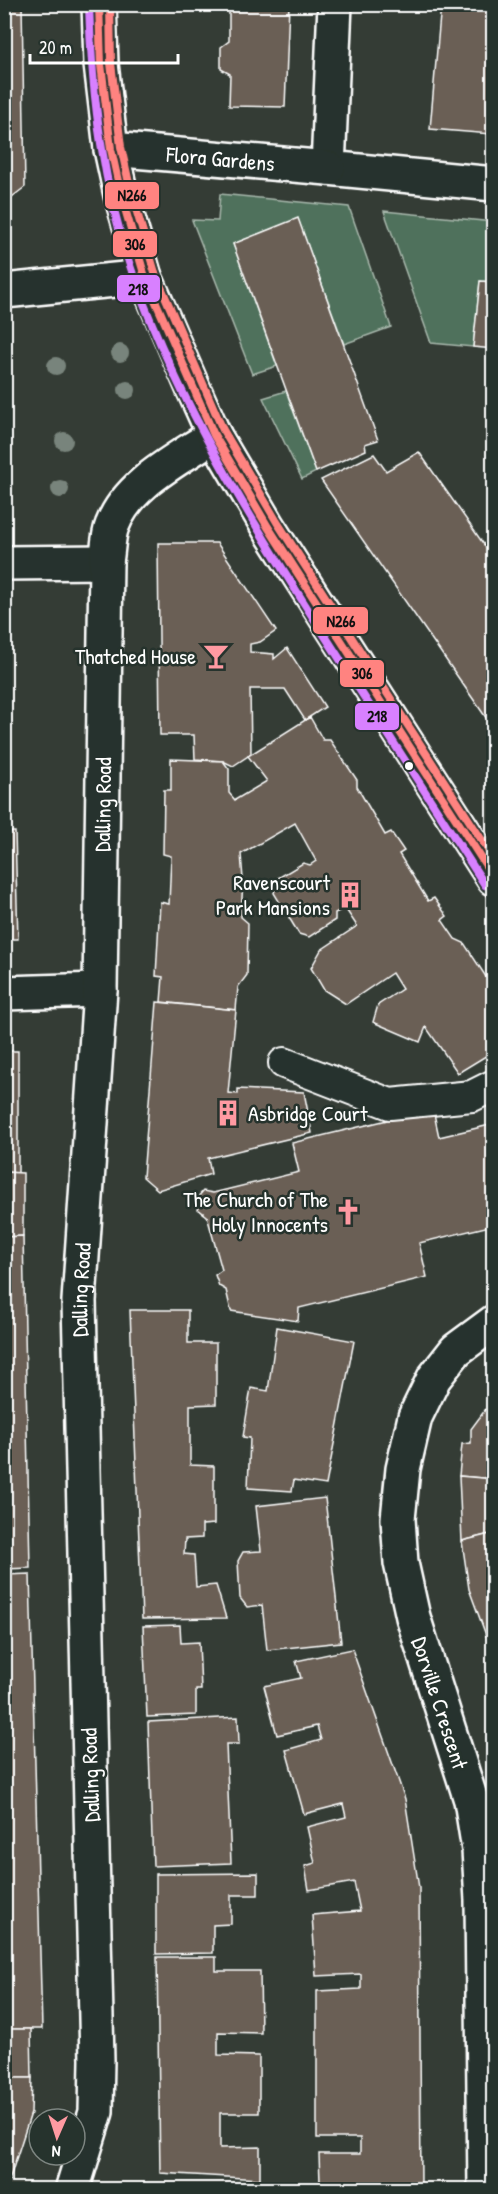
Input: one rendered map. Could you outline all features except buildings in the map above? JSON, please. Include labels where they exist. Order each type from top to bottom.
[{"type":"street","points":[[99,4],[101,64],[111,149],[132,236],[145,276],[214,435],[268,527],[494,879]]},
{"type":"street","points":[[328,168],[335,4]]},
{"type":"street","name":"Flora Gardens","points":[[111,149],[494,184]]},
{"type":"street","points":[[4,291],[145,276]]},
{"type":"street","name":"Dalling Road","points":[[72,2190],[96,2112],[79,1301],[100,990],[106,562],[111,527],[122,507],[138,488],[214,435]]},
{"type":"street","points":[[4,563],[106,562]]},
{"type":"street","points":[[4,993],[100,990]]},
{"type":"street","name":"Dorville Crescent","points":[[485,2190],[482,1900],[479,1850],[471,1800],[413,1617],[402,1563],[398,1519],[403,1469],[415,1417],[434,1378],[456,1350],[494,1322]]},
{"type":"lane","points":[[284,1063],[390,1104],[472,1096],[494,1085]]},
{"type":"green space","points":[[220,194],[349,207],[391,327],[344,344],[298,219],[233,244],[277,366],[252,374],[192,220],[218,221]]},
{"type":"green space","points":[[384,211],[493,222],[493,282],[480,281],[473,347],[431,343]]},
{"type":"green space","points":[[286,391],[316,472],[302,479],[263,398]]},
{"type":"transit line","name":"218","points":[[89,4],[96,110],[107,179],[135,280],[174,374],[220,463],[271,550],[485,885]]},
{"type":"transit line","name":"306","points":[[99,4],[101,64],[111,149],[121,195],[145,277],[214,435],[268,527],[494,878]]},
{"type":"transit line","name":"N266","points":[[110,4],[111,63],[121,147],[131,192],[155,273],[223,430],[277,522],[494,859]]},
{"type":"place","name":"Thatched House","points":[[216,656]]},
{"type":"place","name":"Ravenscourt Park Mansions","points":[[350,895]]},
{"type":"place","name":"Asbridge Court","points":[[228,1113]]},
{"type":"place","name":"The Church of The Holy Innocents","points":[[348,1212]]}]
